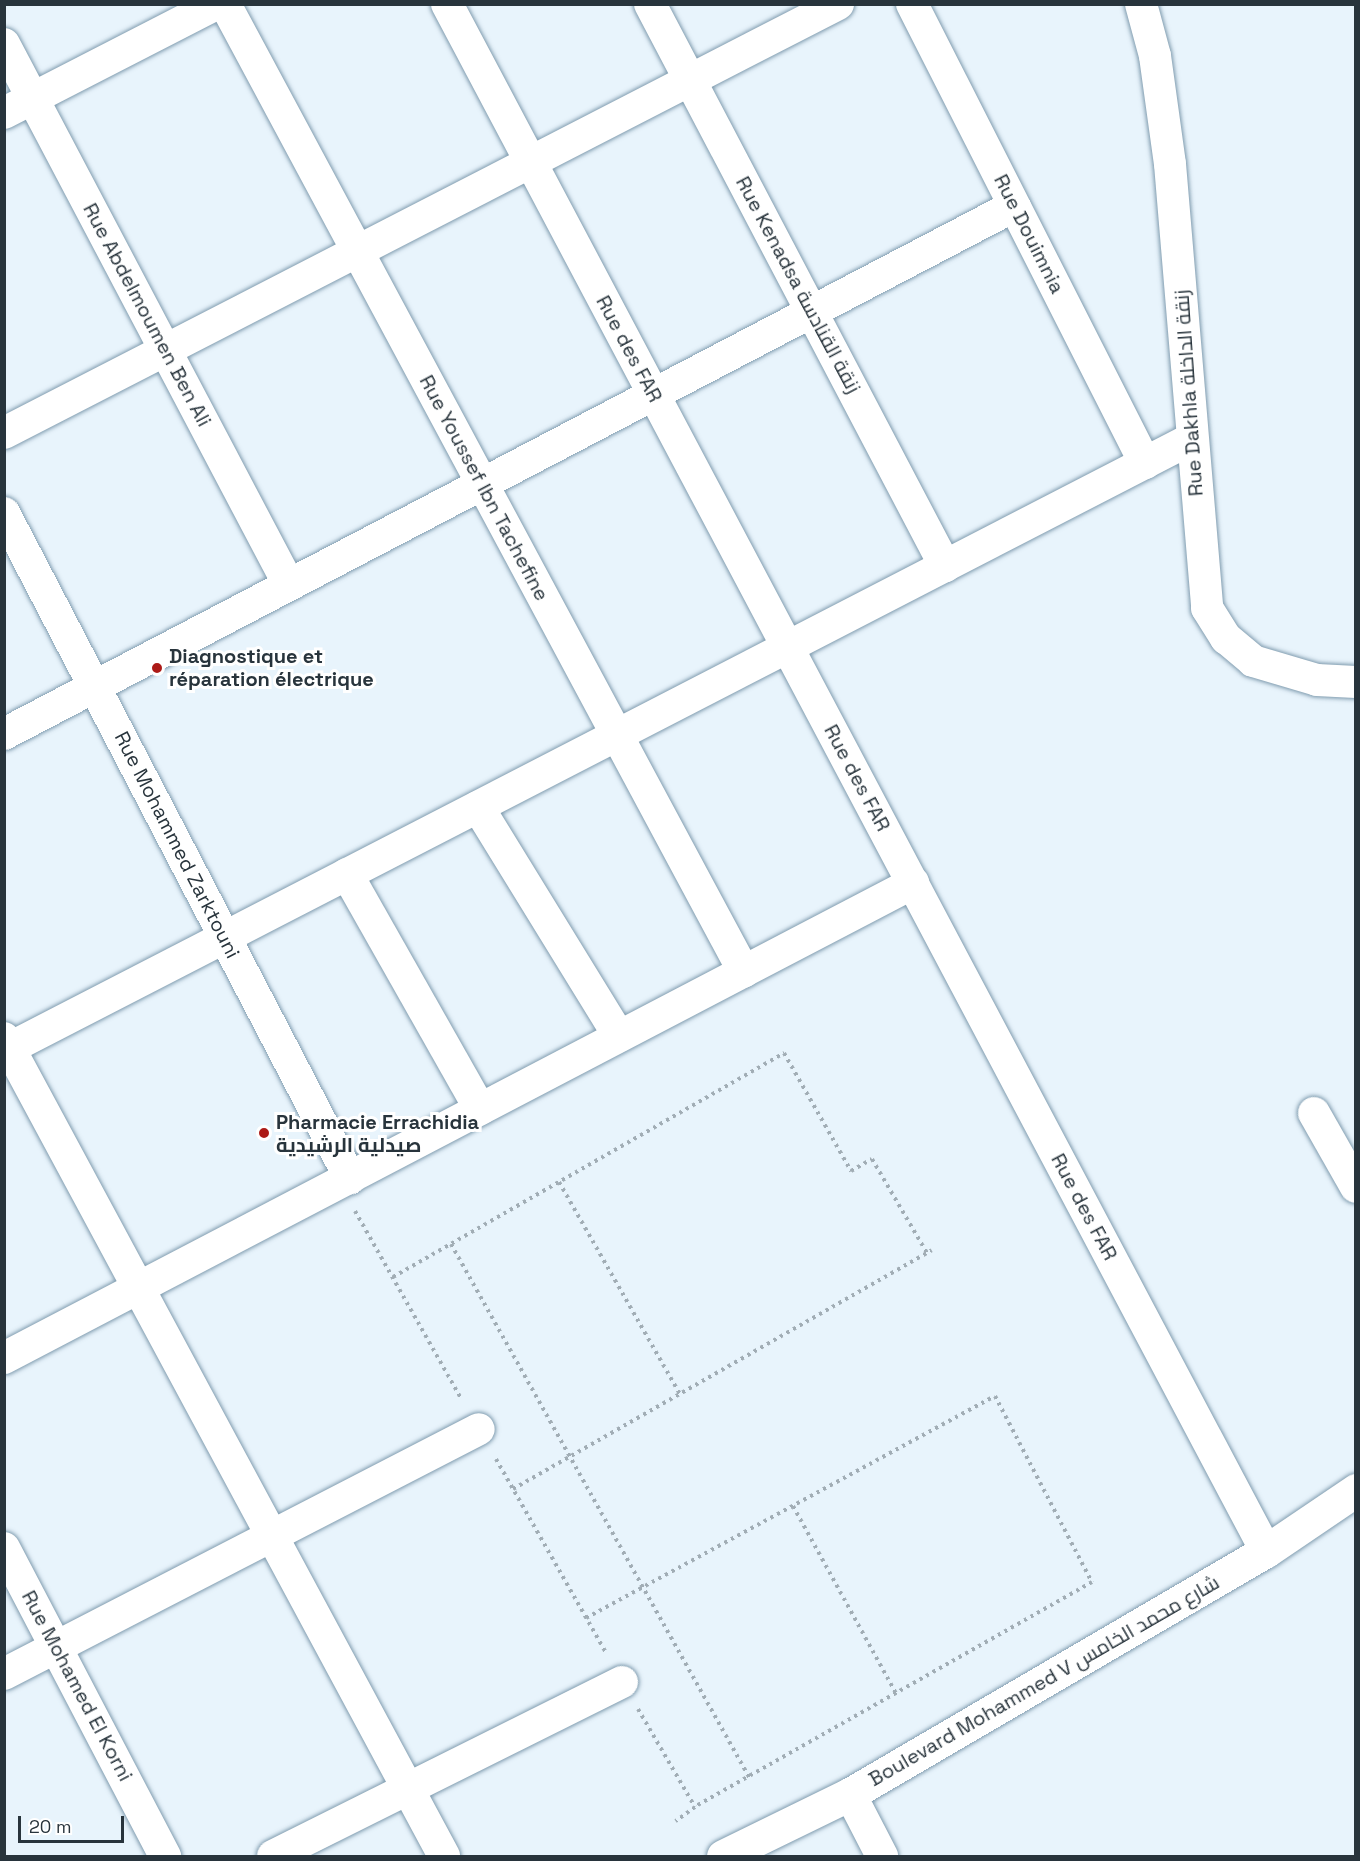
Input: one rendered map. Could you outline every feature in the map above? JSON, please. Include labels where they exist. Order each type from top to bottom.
[{"type":"street","points":[[4,113],[216,4]]},
{"type":"street","name":"Rue Youssef Ibn Tachefine","points":[[225,4],[744,972]]},
{"type":"street","name":"Rue des FAR","points":[[447,4],[1266,1551]]},
{"type":"street","name":"Rue Kenadsa زنقة القنادسة","points":[[650,4],[945,566]]},
{"type":"street","points":[[4,433],[838,4]]},
{"type":"street","name":"Rue Douimnia","points":[[912,4],[1145,463]]},
{"type":"street","name":"Rue Dakhla زنقة الداخلة","points":[[1141,4],[1155,56],[1170,164],[1191,439],[1207,608],[1226,638],[1253,661],[1317,680],[1356,682]]},
{"type":"street","name":"Rue Abdelmoumen Ben Ali","points":[[4,44],[289,585]]},
{"type":"street","points":[[4,734],[1014,206]]},
{"type":"street","points":[[444,1857],[6,1046],[225,937],[1191,439]]},
{"type":"street","name":"Rue Mohammed Zarktouni","points":[[4,513],[225,937],[345,1180]]},
{"type":"street","points":[[478,807],[619,1036]]},
{"type":"street","points":[[347,874],[480,1109]]},
{"type":"street","points":[[4,1358],[913,883]]},
{"type":"street","points":[[1314,1113],[1356,1187]]},
{"type":"street","points":[[4,1674],[479,1429]]},
{"type":"street","name":"Boulevard Mohammed V شارع محمد الخامس","points":[[727,1856],[850,1794],[1266,1551],[1356,1490]]},
{"type":"street","name":"Rue Mohamed El Korni","points":[[4,1548],[165,1857]]},
{"type":"street","points":[[273,1857],[622,1682]]},
{"type":"street","points":[[850,1794],[882,1857]]},
{"type":"path","points":[[393,1277],[784,1053],[851,1171],[872,1159],[927,1253]]},
{"type":"path","points":[[345,1180],[393,1277],[695,1808]]},
{"type":"path","points":[[559,1182],[680,1394]]},
{"type":"path","points":[[451,1244],[749,1777]]},
{"type":"path","points":[[513,1489],[932,1250]]},
{"type":"path","points":[[586,1618],[994,1396],[1092,1582],[695,1808],[676,1821]]},
{"type":"path","points":[[793,1506],[896,1693]]},
{"type":"place","name":"Diagnostique et réparation électrique","points":[[157,668]]},
{"type":"place","name":"Pharmacie Errachidia صيدلية الرشيدية","points":[[264,1133]]}]
